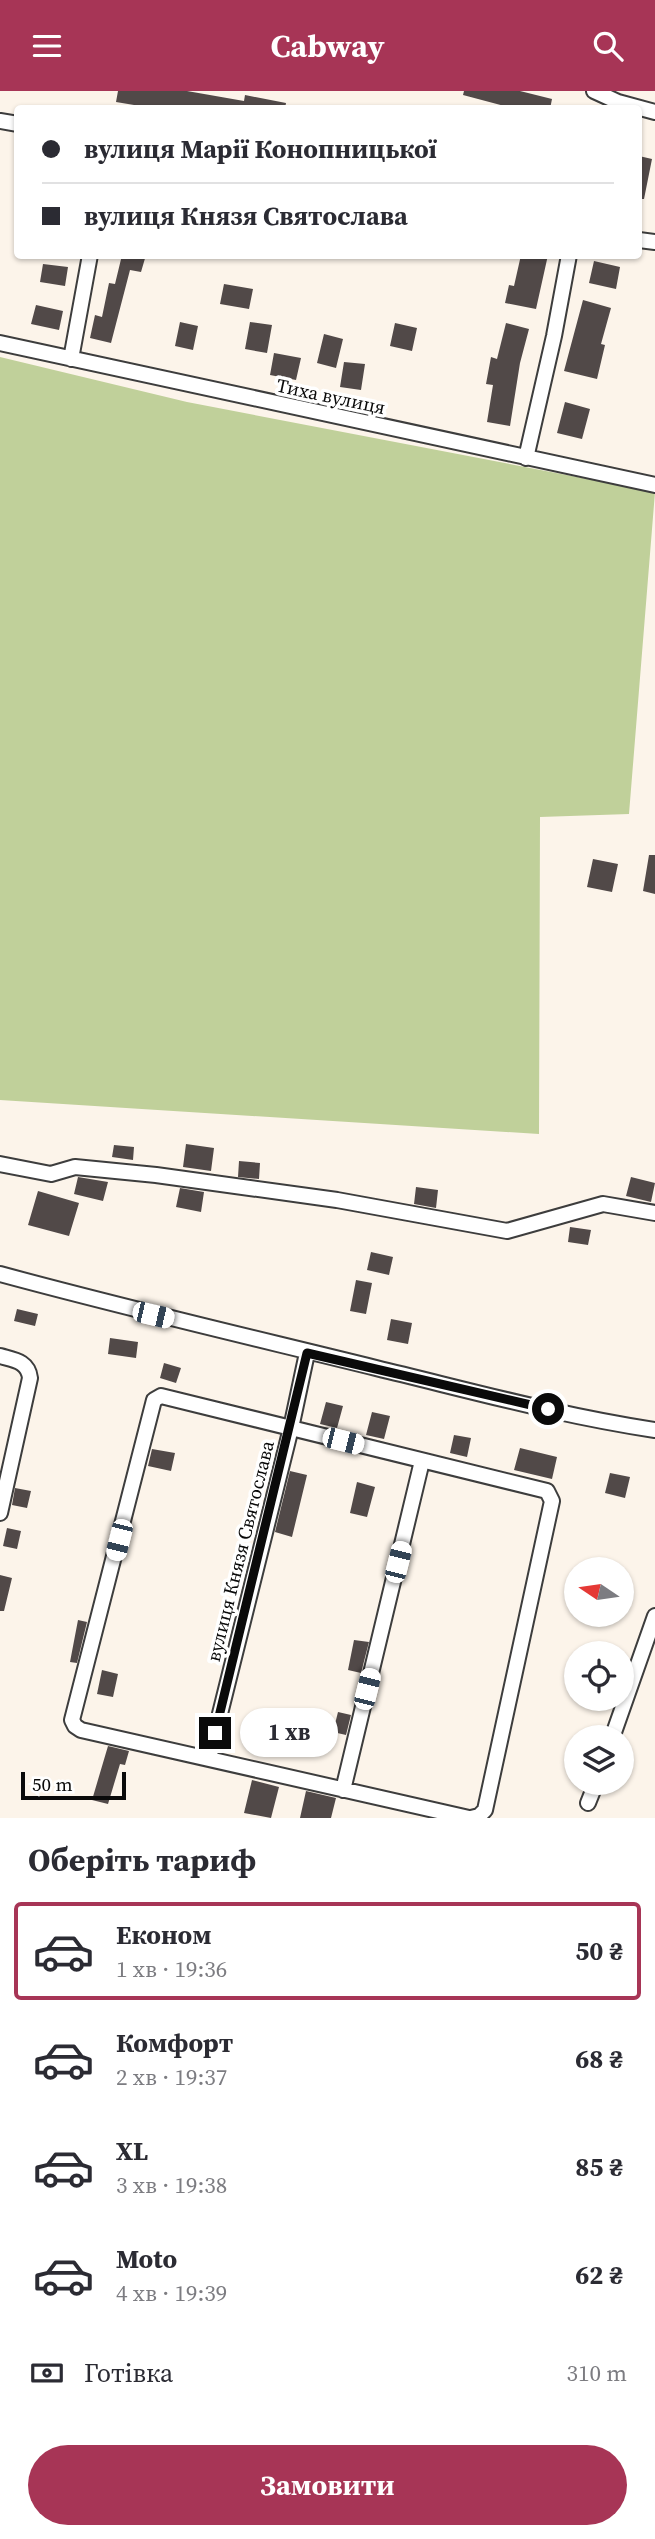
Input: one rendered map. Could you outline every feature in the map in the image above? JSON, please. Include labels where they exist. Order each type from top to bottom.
[{"type":"street","points":[[594,91],[629,105]]},
{"type":"street","points":[[71,359],[89,259]]},
{"type":"street","points":[[526,458],[568,259]]},
{"type":"street","name":"Тиха вулиця","points":[[0,343],[655,485]]},
{"type":"street","points":[[0,1164],[51,1174],[75,1167],[156,1175],[337,1200],[507,1231],[603,1204],[655,1213]]},
{"type":"street","points":[[0,1274],[307,1353],[601,1422],[655,1430]]},
{"type":"street","name":"вулиця Князя Святослава","points":[[209,1758],[307,1353]]},
{"type":"street","points":[[0,1356],[22,1363],[28,1368],[30,1378],[0,1513]]},
{"type":"street","points":[[162,1396],[291,1428],[547,1491],[552,1501],[485,1810],[479,1816],[470,1818],[82,1730],[75,1726],[72,1720],[154,1400],[162,1396]]},
{"type":"street","points":[[343,1790],[422,1461]]},
{"type":"street","points":[[617,1725],[655,1616]]},
{"type":"street","points":[[589,1803],[592,1795]]},
{"type":"green space","points":[[0,357],[187,402],[655,492],[629,814],[540,817],[539,1134],[0,1100]]},
{"type":"building","points":[[118,91],[187,91],[244,101],[245,95],[286,103],[134,105],[116,102]]},
{"type":"building","points":[[464,91],[520,91],[552,99],[551,105],[501,105],[463,95]]},
{"type":"building","points":[[642,157],[652,159],[642,199]]},
{"type":"building","points":[[121,259],[145,259],[141,272],[130,270],[111,343],[90,338],[95,315],[102,317],[109,283],[115,284]]},
{"type":"building","points":[[520,259],[547,259],[536,309],[505,303],[509,285],[514,286]]},
{"type":"building","points":[[594,261],[620,267],[616,289],[589,283]]},
{"type":"building","points":[[43,264],[68,267],[65,286],[40,282]]},
{"type":"building","points":[[224,284],[253,289],[249,309],[220,304]]},
{"type":"building","points":[[583,300],[611,308],[601,344],[605,345],[597,379],[564,371]]},
{"type":"building","points":[[36,305],[63,311],[59,330],[31,324]]},
{"type":"building","points":[[180,322],[198,326],[193,350],[175,346]]},
{"type":"building","points":[[250,322],[272,325],[267,353],[245,349]]},
{"type":"building","points":[[395,323],[417,328],[412,351],[390,346]]},
{"type":"building","points":[[506,323],[529,329],[520,363],[510,426],[487,422],[493,385],[486,384],[491,357],[497,359]]},
{"type":"building","points":[[324,334],[343,339],[336,368],[317,363]]},
{"type":"building","points":[[274,353],[301,358],[296,380],[270,375]]},
{"type":"building","points":[[344,362],[365,364],[361,390],[340,387]]},
{"type":"building","points":[[565,402],[590,409],[582,439],[557,433]]},
{"type":"building","points":[[649,855],[655,855],[655,894],[643,891]]},
{"type":"building","points":[[593,859],[618,864],[612,892],[587,887]]},
{"type":"building","points":[[186,1144],[214,1148],[211,1171],[183,1167]]},
{"type":"building","points":[[114,1145],[134,1147],[133,1160],[112,1157]]},
{"type":"building","points":[[239,1161],[260,1163],[259,1179],[238,1177]]},
{"type":"building","points":[[78,1177],[108,1182],[103,1201],[74,1194]]},
{"type":"building","points":[[631,1177],[655,1183],[651,1202],[626,1196]]},
{"type":"building","points":[[416,1187],[438,1190],[436,1208],[414,1204]]},
{"type":"building","points":[[180,1188],[204,1192],[201,1212],[176,1207]]},
{"type":"building","points":[[38,1191],[79,1203],[69,1236],[28,1225]]},
{"type":"building","points":[[570,1227],[591,1230],[588,1245],[568,1242]]},
{"type":"building","points":[[371,1252],[393,1257],[389,1275],[367,1270]]},
{"type":"building","points":[[356,1280],[372,1283],[366,1314],[350,1311]]},
{"type":"building","points":[[17,1309],[38,1314],[35,1326],[14,1321]]},
{"type":"building","points":[[391,1319],[412,1323],[408,1344],[387,1340]]},
{"type":"building","points":[[110,1338],[138,1342],[136,1358],[108,1354]]},
{"type":"building","points":[[164,1363],[181,1368],[176,1383],[160,1378]]},
{"type":"building","points":[[326,1402],[343,1406],[337,1428],[320,1424]]},
{"type":"building","points":[[372,1412],[390,1416],[384,1439],[366,1435]]},
{"type":"building","points":[[454,1435],[471,1438],[467,1457],[450,1453]]},
{"type":"building","points":[[520,1448],[557,1457],[552,1479],[514,1470]]},
{"type":"building","points":[[152,1449],[175,1453],[171,1471],[148,1466]]},
{"type":"building","points":[[290,1471],[307,1475],[292,1537],[275,1532]]},
{"type":"building","points":[[610,1473],[630,1477],[625,1498],[605,1493]]},
{"type":"building","points":[[357,1482],[375,1487],[367,1517],[350,1513]]},
{"type":"building","points":[[15,1488],[31,1491],[27,1508],[12,1505]]},
{"type":"building","points":[[7,1528],[21,1531],[17,1549],[3,1546]]},
{"type":"building","points":[[0,1575],[12,1578],[4,1611],[0,1611]]},
{"type":"building","points":[[78,1620],[87,1622],[77,1663],[70,1662]]},
{"type":"building","points":[[354,1640],[369,1642],[361,1673],[348,1670]]},
{"type":"building","points":[[102,1670],[118,1674],[113,1697],[97,1694]]},
{"type":"building","points":[[338,1712],[351,1715],[346,1735],[333,1732]]},
{"type":"building","points":[[108,1746],[129,1751],[125,1765],[120,1764],[108,1804],[92,1800]]},
{"type":"building","points":[[252,1780],[279,1787],[271,1818],[244,1813]]},
{"type":"building","points":[[306,1791],[336,1798],[331,1818],[300,1818]]},
{"type":"route","points":[[215,1733],[307,1353],[548,1409]]}]
